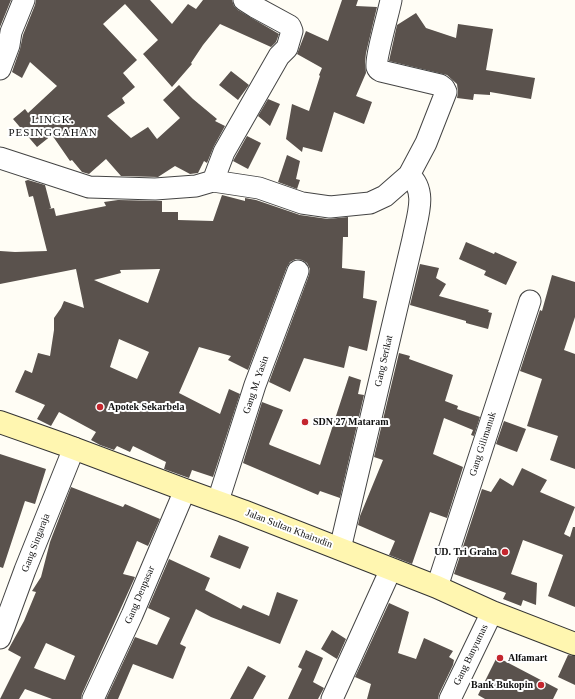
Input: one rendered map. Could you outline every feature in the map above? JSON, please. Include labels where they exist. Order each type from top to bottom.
[{"type":"main road","name":"Jalan Sultan Khairudin","points":[[0,422],[218,501],[437,587],[492,612],[575,644]]},
{"type":"street","points":[[0,69],[9,45],[13,26],[24,0]]},
{"type":"street","points":[[213,181],[224,152],[279,56],[287,48],[292,31],[290,26],[244,0]]},
{"type":"street","points":[[0,158],[89,187],[155,188],[196,186],[213,181],[259,188],[302,202],[330,207],[370,203],[385,196],[409,174],[426,143],[446,92],[440,85],[382,72],[378,69],[377,65],[391,0]]},
{"type":"street","name":"Gang Serikat","points":[[340,549],[413,239],[420,201],[420,189],[415,180],[409,174]]},
{"type":"street","name":"Gang M. Yasin","points":[[218,501],[255,385],[298,271]]},
{"type":"street","name":"Gang Gilimanuk","points":[[437,587],[530,301]]},
{"type":"street","name":"Gang Singaraja","points":[[0,638],[74,448]]},
{"type":"street","name":"Gang Denpasar","points":[[93,699],[132,615],[185,490]]},
{"type":"street","points":[[332,699],[391,569]]},
{"type":"street","name":"Gang Banyumas","points":[[450,699],[492,612]]},
{"type":"building","points":[[0,0],[11,0],[0,27]]},
{"type":"building","points":[[36,0],[150,0],[172,24],[188,4],[196,9],[203,0],[232,0],[234,6],[238,10],[279,34],[276,42],[271,47],[220,24],[203,45],[191,63],[192,64],[172,87],[143,54],[158,40],[125,4],[103,24],[137,60],[123,73],[135,87],[122,98],[125,103],[107,116],[131,138],[148,127],[157,139],[180,118],[163,100],[179,85],[217,119],[215,121],[225,126],[207,163],[204,161],[198,173],[190,174],[175,166],[158,177],[121,176],[106,159],[89,174],[82,172],[72,160],[70,161],[52,135],[37,147],[13,119],[25,109],[28,113],[57,86],[30,62],[22,78],[12,72],[23,35]]},
{"type":"building","points":[[342,0],[358,0],[356,6],[377,7],[366,53],[366,73],[356,96],[372,102],[364,124],[334,112],[322,152],[303,147],[302,152],[286,139],[292,104],[309,111],[322,68],[297,54],[306,31],[328,41]]},
{"type":"building","points":[[416,13],[426,28],[456,38],[458,24],[493,29],[486,70],[535,78],[531,99],[490,92],[490,95],[474,94],[473,100],[457,98],[457,84],[447,75],[389,61],[397,25]]},
{"type":"building","points":[[231,71],[249,85],[238,100],[219,85]]},
{"type":"building","points":[[268,99],[280,104],[270,126],[258,116]]},
{"type":"building","points":[[247,136],[261,143],[248,169],[233,161]]},
{"type":"building","points":[[287,155],[300,161],[296,179],[300,180],[297,189],[278,182]]},
{"type":"building","points":[[28,180],[45,185],[51,208],[49,209],[54,208],[56,216],[106,206],[104,202],[118,200],[162,201],[162,212],[178,212],[178,220],[213,221],[222,195],[245,201],[245,198],[256,200],[300,215],[328,219],[348,217],[348,237],[343,237],[342,268],[365,271],[363,298],[377,301],[367,351],[349,346],[344,368],[304,358],[290,392],[269,382],[309,275],[310,269],[307,263],[296,259],[290,262],[287,267],[248,370],[228,360],[231,356],[199,347],[179,393],[220,414],[229,389],[240,394],[213,477],[192,470],[189,478],[164,469],[166,462],[133,446],[130,452],[117,446],[114,450],[100,445],[91,440],[96,432],[59,412],[51,426],[37,419],[45,405],[15,392],[25,370],[32,373],[38,353],[50,356],[54,330],[54,318],[64,301],[84,308],[76,269],[0,284],[0,251],[47,251],[33,196],[29,197],[25,181]],"holes":[[[160,269],[148,303],[94,280],[121,273],[120,270]],[[119,339],[149,352],[137,379],[110,367]]]},
{"type":"building","points":[[466,242],[494,254],[495,252],[517,262],[506,285],[484,275],[486,271],[459,259]]},
{"type":"building","points":[[420,264],[439,268],[436,278],[446,284],[439,296],[489,310],[488,312],[492,313],[488,329],[410,305]]},
{"type":"building","points":[[552,275],[575,282],[575,317],[564,350],[575,354],[575,469],[550,460],[558,436],[527,426],[542,379],[520,371],[540,310],[542,311]]},
{"type":"building","points":[[399,353],[410,356],[409,359],[453,375],[445,401],[458,406],[457,409],[480,417],[474,436],[471,435],[473,430],[444,418],[433,454],[463,467],[447,518],[430,512],[412,564],[389,555],[395,541],[358,525],[360,516],[383,460],[374,457]]},
{"type":"building","points":[[349,376],[361,380],[358,394],[364,395],[340,498],[320,491],[318,495],[243,463],[262,402],[283,410],[269,444],[320,465]]},
{"type":"building","points":[[504,421],[526,429],[517,452],[496,444]]},
{"type":"building","points":[[0,454],[46,469],[35,504],[25,501],[3,568],[0,567]]},
{"type":"building","points":[[522,468],[547,480],[540,492],[575,507],[564,534],[570,537],[573,527],[575,527],[575,607],[548,596],[563,555],[523,540],[511,574],[537,583],[536,605],[523,600],[521,606],[503,599],[506,593],[454,574],[482,489],[491,492],[500,478],[513,486]]},
{"type":"building","points":[[71,487],[123,507],[125,504],[160,519],[148,546],[137,541],[123,574],[135,577],[81,699],[52,699],[25,689],[19,699],[0,699],[21,657],[8,650],[24,621],[36,592],[32,591],[41,577],[50,542]],"holes":[[[46,643],[75,656],[65,680],[34,668]]]},
{"type":"building","points":[[219,535],[249,547],[240,569],[210,557]]},
{"type":"building","points":[[169,559],[210,578],[205,590],[241,609],[243,605],[269,616],[277,592],[298,600],[280,644],[211,617],[196,609],[180,644],[186,647],[173,679],[133,664],[118,699],[106,699],[135,637],[157,645],[170,618],[148,608]]},
{"type":"building","points":[[389,603],[409,612],[398,653],[416,659],[424,638],[453,651],[449,657],[454,660],[453,665],[438,699],[367,699],[371,684],[355,677]]},
{"type":"building","points":[[332,630],[346,639],[337,659],[321,649]]},
{"type":"building","points":[[306,650],[323,658],[313,682],[324,688],[318,699],[288,699],[302,669],[298,667]]},
{"type":"building","points":[[568,655],[575,656],[575,685],[558,677]]},
{"type":"building","points":[[497,657],[558,689],[553,699],[485,699],[478,695]]},
{"type":"building","points":[[248,666],[266,676],[253,699],[230,699]]},
{"type":"place","name":"Apotek Sekarbela","points":[[100,407]]},
{"type":"place","name":"SDN 27 Mataram","points":[[305,422]]},
{"type":"place","name":"UD. Tri Graha","points":[[505,552]]},
{"type":"place","name":"Alfamart","points":[[500,658]]},
{"type":"place","name":"Bank Bukopin","points":[[541,685]]},
{"type":"district","name":"LINGK. PESINGGAHAN","points":[[53,126]]}]
